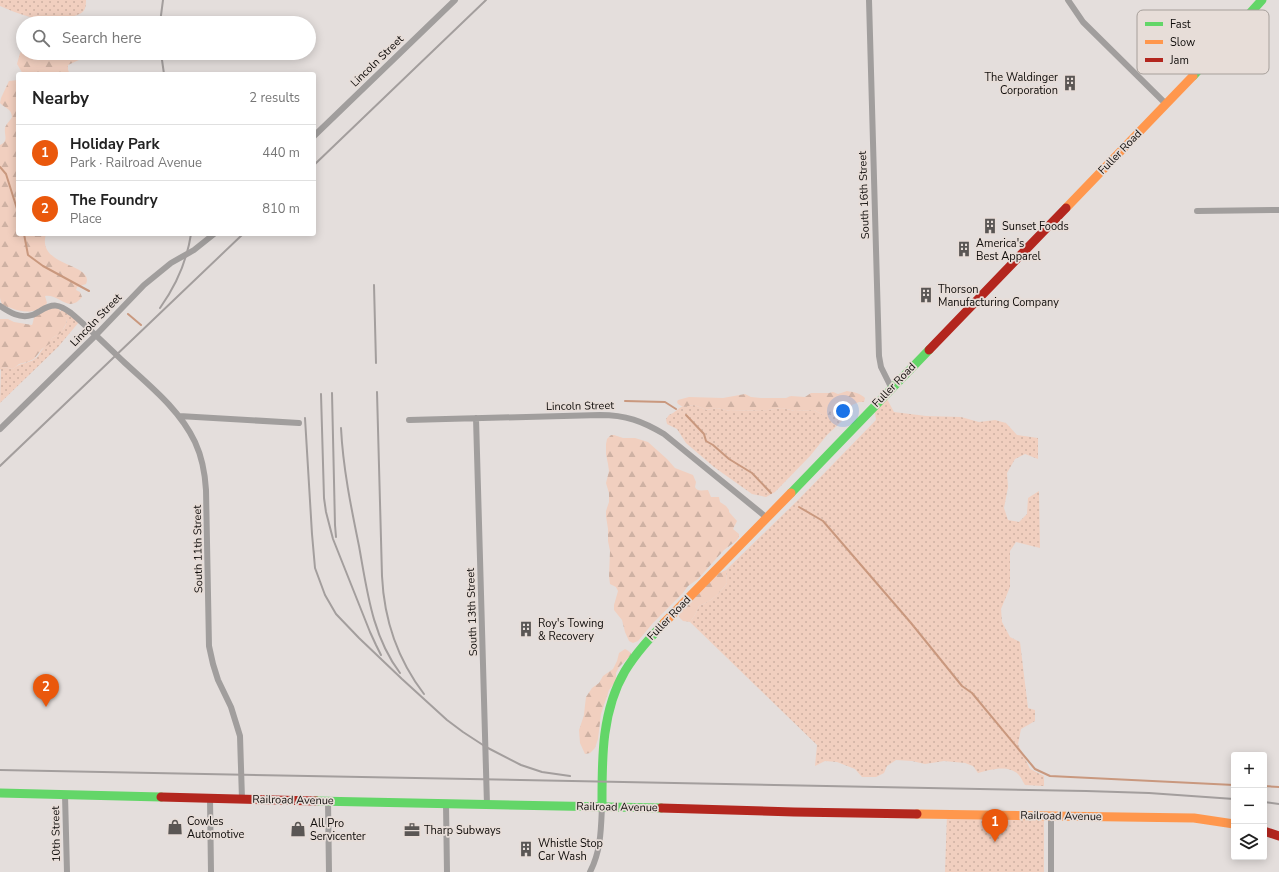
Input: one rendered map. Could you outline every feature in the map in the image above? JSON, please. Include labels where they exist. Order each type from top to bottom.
[{"type":"main road","name":"Fuller Road","points":[[1253,10],[1262,0]]},
{"type":"main road","name":"Fuller Road","points":[[602,806],[605,731],[610,706],[622,675],[638,651],[891,387],[1195,74]]},
{"type":"main road","name":"Railroad Avenue","points":[[0,793],[487,805],[602,806],[752,811],[1194,818],[1231,824]]},
{"type":"main road","points":[[1267,832],[1279,836]]},
{"type":"street","name":"Lincoln Street","points":[[316,134],[455,0]]},
{"type":"street","name":"South 16th Street","points":[[869,0],[879,356],[881,367],[891,387]]},
{"type":"street","points":[[1068,0],[1083,22],[1166,104]]},
{"type":"street","points":[[1198,211],[1279,210]]},
{"type":"street","name":"Lincoln Street","points":[[0,429],[158,272],[205,242],[212,236]]},
{"type":"street","name":"South 11th Street","points":[[0,306],[15,315],[22,316],[32,315],[47,306],[62,306],[96,335],[179,416],[195,442],[202,458],[207,498],[210,646],[217,675],[233,713],[240,736],[242,799]]},
{"type":"street","name":"Lincoln Street","points":[[409,420],[612,415],[627,417],[639,421],[664,434],[766,517]]},
{"type":"street","points":[[179,416],[299,423]]},
{"type":"street","name":"South 13th Street","points":[[476,418],[487,805]]},
{"type":"street","name":"10th Street","points":[[65,795],[67,872]]},
{"type":"street","points":[[210,798],[211,872]]},
{"type":"street","points":[[328,801],[329,872]]},
{"type":"street","points":[[446,804],[447,872]]},
{"type":"street","points":[[590,872],[598,852],[601,837],[602,806]]},
{"type":"street","points":[[1051,815],[1051,872]]},
{"type":"green space","points":[[0,0],[86,0],[83,12],[76,16],[26,16],[0,6]]},
{"type":"green space","points":[[18,60],[79,60],[68,65],[69,72],[22,72],[17,64]]},
{"type":"green space","points":[[16,80],[16,236],[46,236],[45,245],[49,253],[57,259],[82,272],[86,277],[86,284],[77,287],[76,290],[80,292],[82,297],[77,302],[68,304],[50,296],[45,296],[47,303],[44,307],[30,312],[15,310],[5,306],[2,304],[0,297],[0,145],[5,140],[5,128],[12,117],[9,110],[0,103],[9,81]]},
{"type":"green space","points":[[58,308],[67,319],[61,333],[52,338],[51,343],[42,349],[34,359],[19,364],[13,369],[3,367],[0,370],[0,319],[8,319],[14,322],[32,325],[35,316],[43,311]]},
{"type":"green space","points":[[62,309],[79,322],[58,347],[0,403],[1,368],[13,369],[37,357],[51,342],[52,338],[60,333],[64,328],[67,319],[60,312]]},
{"type":"green space","points":[[847,391],[863,396],[865,398],[864,402],[859,402],[852,405],[848,410],[836,410],[828,415],[823,415],[814,410],[795,411],[782,408],[730,411],[717,408],[707,410],[694,405],[683,407],[677,402],[678,400],[689,397],[723,398],[745,394],[751,397],[761,398],[786,398],[791,396],[805,397],[811,393],[833,392],[838,394]]},
{"type":"green space","points":[[887,399],[894,412],[926,416],[961,417],[979,422],[995,420],[1006,423],[1017,435],[1038,438],[1038,459],[1025,454],[1015,459],[1007,473],[1008,487],[1004,508],[1008,520],[1019,522],[1027,514],[1028,498],[1039,491],[1040,548],[1016,542],[1010,551],[1010,587],[1001,609],[1002,622],[1010,637],[1020,642],[1028,708],[1035,710],[1035,721],[1021,729],[1018,744],[1030,769],[1044,776],[1044,786],[1025,785],[1018,774],[1009,769],[1004,768],[988,770],[978,773],[973,766],[965,763],[944,761],[925,764],[896,760],[887,766],[884,773],[876,777],[862,777],[855,769],[837,762],[825,761],[815,766],[817,745],[690,622],[699,606],[715,597],[727,583],[726,570],[798,500],[876,420],[875,412]]},
{"type":"green space","points":[[694,405],[707,410],[717,408],[730,411],[782,408],[795,411],[814,410],[823,415],[828,415],[836,410],[846,412],[842,421],[827,435],[810,456],[775,492],[766,497],[752,494],[714,467],[686,443],[677,429],[667,424],[666,419],[669,415],[681,407]]},
{"type":"green space","points":[[611,435],[623,438],[635,438],[648,442],[675,468],[693,475],[697,490],[708,490],[711,497],[719,497],[720,502],[726,506],[737,521],[733,529],[739,534],[736,541],[724,550],[698,579],[688,586],[638,641],[633,643],[629,641],[622,620],[614,610],[618,591],[616,587],[610,584],[609,576],[610,551],[606,511],[609,502],[609,493],[606,483],[609,471],[606,444],[607,439]]},
{"type":"green space","points":[[726,570],[727,583],[721,591],[715,597],[699,606],[690,622],[683,621],[679,617],[680,610],[713,576]]},
{"type":"green space","points":[[625,649],[631,653],[631,655],[619,667],[616,673],[616,681],[609,690],[601,714],[598,739],[595,748],[590,753],[585,754],[580,743],[579,730],[584,715],[586,697],[592,688],[599,683],[603,676],[613,669],[619,653]]},
{"type":"green space","points":[[947,814],[1044,815],[1044,872],[945,872]]},
{"type":"waterway","points":[[0,167],[6,174],[16,206]]},
{"type":"waterway","points":[[24,236],[28,255],[43,266],[89,291]]},
{"type":"waterway","points":[[128,314],[141,325]]},
{"type":"waterway","points":[[625,401],[665,402],[676,409]]},
{"type":"waterway","points":[[686,415],[704,434],[706,441],[729,459],[752,473],[771,493]]},
{"type":"waterway","points":[[799,507],[823,521],[911,623],[962,686],[972,693],[1035,769],[1050,776],[1231,785]]},
{"type":"waterway","points":[[1267,786],[1279,787]]},
{"type":"railway","points":[[161,16],[163,0]]},
{"type":"railway","points":[[316,163],[486,0]]},
{"type":"railway","points":[[162,60],[164,72]]},
{"type":"railway","points":[[160,308],[180,273],[187,254],[191,236]]},
{"type":"railway","points":[[0,466],[241,236]]},
{"type":"railway","points":[[374,285],[376,363]]},
{"type":"railway","points":[[377,392],[383,592],[389,623],[400,653],[424,694]]},
{"type":"railway","points":[[332,393],[336,537]]},
{"type":"railway","points":[[321,394],[324,498],[326,512],[333,539],[370,632],[381,655]]},
{"type":"railway","points":[[305,418],[315,568],[325,595],[336,614],[402,679],[447,720],[463,732],[486,747],[521,765],[542,772],[570,776]]},
{"type":"railway","points":[[341,428],[348,487],[368,596],[383,644],[400,673]]},
{"type":"railway","points":[[0,770],[1086,791],[1149,793],[1231,799]]},
{"type":"railway","points":[[1267,802],[1279,804]]},
{"type":"traffic: fast","points":[[1253,10],[1262,0]]},
{"type":"traffic: fast","points":[[791,493],[929,350]]},
{"type":"traffic: fast","points":[[602,806],[604,737],[611,703],[617,687],[629,664],[664,623]]},
{"type":"traffic: fast","points":[[0,793],[161,797]]},
{"type":"traffic: fast","points":[[316,801],[661,808]]},
{"type":"traffic: slow","points":[[1066,208],[1193,76]]},
{"type":"traffic: slow","points":[[664,623],[791,493]]},
{"type":"traffic: slow","points":[[917,814],[1194,818],[1231,824]]},
{"type":"traffic: jam","points":[[929,350],[1066,208]]},
{"type":"traffic: jam","points":[[161,797],[316,801]]},
{"type":"traffic: jam","points":[[661,808],[917,814]]},
{"type":"traffic: jam","points":[[1267,832],[1279,836]]},
{"type":"place","name":"The Waldinger Corporation","points":[[1070,83]]},
{"type":"place","name":"Sunset Foods","points":[[990,226]]},
{"type":"place","name":"America's Best Apparel","points":[[964,249]]},
{"type":"place","name":"Thorson Manufacturing Company","points":[[926,295]]},
{"type":"place","name":"Roy's Towing & Recovery","points":[[526,629]]},
{"type":"place","name":"The Foundry","points":[[46,707]]},
{"type":"place","name":"Cowles Automotive","points":[[175,827]]},
{"type":"place","name":"All Pro Servicenter","points":[[298,829]]},
{"type":"place","name":"Tharp Subways","points":[[412,830]]},
{"type":"place","name":"Holiday Park","points":[[995,842]]},
{"type":"place","name":"Whistle Stop Car Wash","points":[[526,849]]}]
